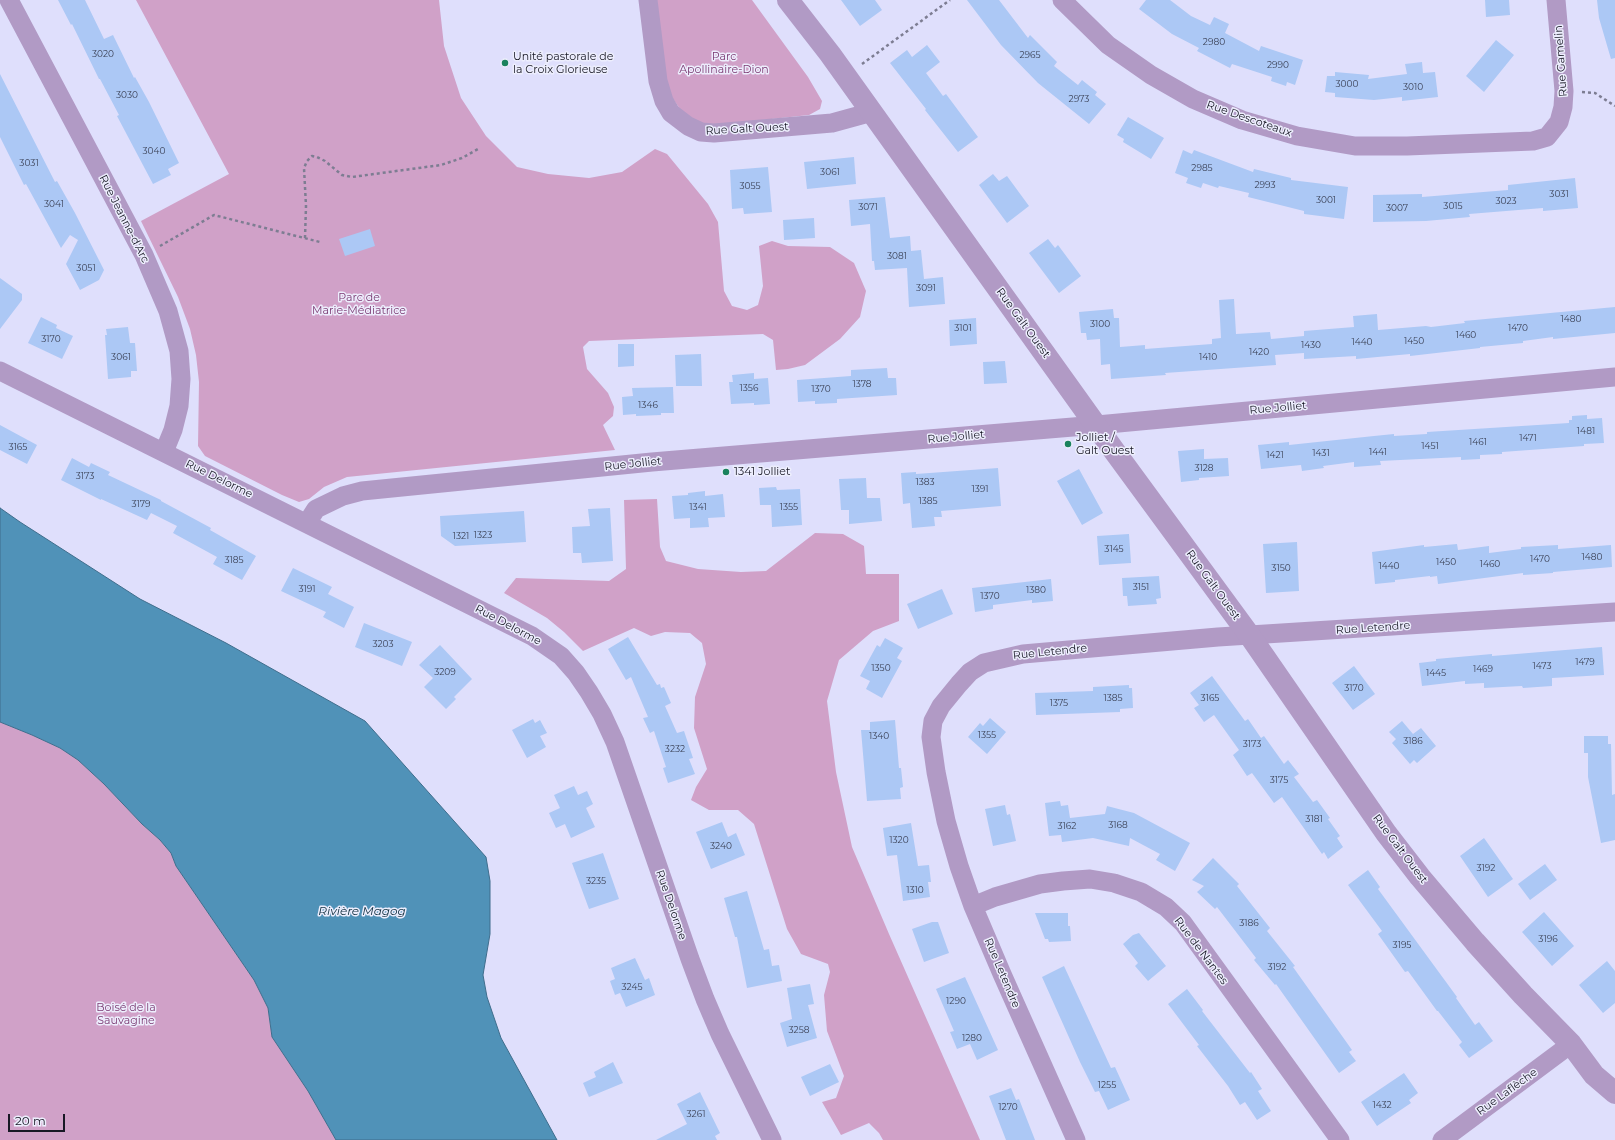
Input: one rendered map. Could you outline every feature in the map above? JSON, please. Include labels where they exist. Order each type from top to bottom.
[{"type":"street","name":"Rue Jeanne-d'Arc","points":[[9,0],[144,255],[168,311],[179,351],[181,379],[179,406],[173,430],[164,452]]},
{"type":"street","name":"Rue Galt Ouest","points":[[648,0],[658,81],[664,101],[671,113],[688,126],[701,132],[714,133],[832,123],[872,112]]},
{"type":"street","name":"Rue Galt Ouest","points":[[788,0],[830,54],[1115,452],[1250,636],[1382,826],[1420,877],[1523,995],[1571,1044],[1594,1075],[1615,1094]]},
{"type":"street","name":"Rue Descoteaux","points":[[1062,0],[1108,45],[1150,75],[1187,96],[1242,120],[1297,136],[1355,146],[1407,146],[1533,141],[1547,137],[1559,122]]},
{"type":"street","name":"Rue Gamelin","points":[[1556,0],[1564,91],[1563,107],[1559,122]]},
{"type":"street","name":"Rue Delorme","points":[[0,372],[307,522],[532,636],[551,648],[576,673],[602,714],[615,742],[705,999],[720,1034],[772,1140]]},
{"type":"street","name":"Rue Jolliet","points":[[307,522],[316,509],[343,496],[362,491],[652,462],[1097,425],[1615,377]]},
{"type":"street","name":"Rue Letendre","points":[[1076,1140],[973,906],[959,866],[946,821],[936,772],[931,737],[933,720],[941,706],[970,672],[984,663],[1023,654],[1250,636],[1615,612]]},
{"type":"street","name":"Rue de Nantes","points":[[973,906],[996,897],[1040,884],[1090,879],[1114,883],[1141,892],[1166,907],[1183,923],[1340,1140]]},
{"type":"street","name":"Rue Galt Ouest","points":[[1571,1044],[1615,1077]]},
{"type":"street","name":"Rue Laflèche","points":[[1442,1140],[1571,1044]]},
{"type":"path","points":[[858,67],[950,0]]},
{"type":"path","points":[[1564,91],[1595,92],[1615,106]]},
{"type":"path","points":[[304,238],[306,206],[304,168],[307,160],[312,156],[325,161],[342,175],[352,177],[444,164],[462,158],[478,149]]},
{"type":"path","points":[[144,255],[214,215],[320,242]]},
{"type":"green space","name":"Parc de Marie-Médiatrice","points":[[136,0],[439,0],[444,46],[461,98],[486,136],[517,167],[548,174],[589,178],[622,172],[655,149],[667,154],[708,204],[718,222],[724,291],[732,306],[747,310],[758,305],[763,286],[759,246],[772,241],[788,246],[830,247],[854,263],[866,291],[860,317],[840,339],[805,365],[788,369],[776,370],[773,340],[763,334],[589,341],[583,347],[587,369],[608,393],[614,407],[613,416],[603,425],[615,450],[347,477],[324,487],[309,499],[299,502],[282,495],[205,456],[198,446],[199,382],[196,355],[190,329],[178,297],[141,221],[229,174]]},
{"type":"green space","name":"Parc Apollinaire-Dion","points":[[656,0],[752,0],[808,77],[822,101],[820,109],[809,115],[715,125],[704,124],[684,115],[667,90]]},
{"type":"green space","points":[[657,499],[660,547],[666,561],[698,569],[741,572],[766,571],[815,533],[843,534],[864,546],[866,574],[899,574],[899,621],[873,631],[839,660],[827,701],[836,772],[852,847],[980,1140],[883,1140],[879,1133],[869,1123],[841,1135],[822,1102],[836,1098],[844,1076],[827,1031],[824,995],[830,972],[828,964],[801,954],[787,929],[754,824],[738,810],[709,810],[691,800],[696,787],[707,769],[694,728],[695,697],[706,664],[702,643],[690,633],[665,632],[651,636],[634,628],[583,651],[547,618],[504,593],[516,578],[609,581],[626,569],[624,500]]},
{"type":"green space","name":"Boisé de la Sauvagine","points":[[0,722],[60,748],[78,760],[160,840],[171,853],[176,866],[254,980],[268,1008],[272,1037],[308,1091],[336,1140],[0,1140]]},
{"type":"water","name":"Rivière Magog","points":[[0,508],[140,599],[226,643],[365,721],[486,857],[490,881],[490,934],[483,975],[487,997],[501,1038],[557,1140],[336,1140],[308,1091],[272,1037],[268,1008],[254,980],[176,866],[171,853],[104,784],[78,760],[60,748],[0,722]]},
{"type":"building","points":[[58,0],[85,0],[104,39],[113,35],[134,78],[135,77],[149,102],[179,163],[168,169],[171,175],[153,184],[117,116],[119,115]]},
{"type":"building","points":[[841,0],[875,0],[882,10],[860,26]]},
{"type":"building","points":[[967,0],[999,0],[1028,38],[1030,35],[1057,62],[1054,66],[1078,85],[1082,80],[1097,92],[1095,95],[1106,104],[1089,124],[1038,83],[1001,45]]},
{"type":"building","points":[[1146,0],[1170,0],[1191,16],[1210,25],[1214,17],[1229,24],[1225,33],[1259,51],[1261,46],[1303,60],[1295,85],[1287,82],[1286,86],[1271,81],[1272,77],[1232,64],[1230,68],[1197,51],[1199,48],[1172,34],[1139,9]]},
{"type":"building","points":[[1485,0],[1509,0],[1510,15],[1486,17]]},
{"type":"building","points":[[1597,0],[1615,0],[1615,58],[1611,59],[1599,18]]},
{"type":"building","points":[[1496,40],[1514,55],[1484,92],[1466,76]]},
{"type":"building","points":[[927,45],[940,62],[926,73],[943,96],[946,94],[978,137],[958,152],[890,63],[907,50],[912,57]]},
{"type":"building","points":[[1422,62],[1423,73],[1435,72],[1438,97],[1402,101],[1402,97],[1374,100],[1335,97],[1335,93],[1325,92],[1327,76],[1335,76],[1335,72],[1369,75],[1368,79],[1407,74],[1405,64]]},
{"type":"building","points":[[0,74],[55,182],[57,181],[75,213],[104,270],[99,280],[80,290],[66,264],[78,240],[70,235],[61,248],[26,184],[24,185],[0,137]]},
{"type":"building","points":[[1128,117],[1164,138],[1151,159],[1123,142],[1124,139],[1117,135]]},
{"type":"building","points":[[1183,150],[1192,154],[1194,150],[1253,172],[1254,169],[1291,178],[1291,180],[1348,187],[1344,219],[1304,214],[1304,211],[1248,197],[1249,193],[1219,186],[1218,188],[1203,183],[1201,188],[1186,183],[1188,178],[1175,173]]},
{"type":"building","points":[[854,157],[856,184],[807,189],[804,162]]},
{"type":"building","points":[[768,167],[772,212],[744,214],[743,208],[732,209],[730,170]]},
{"type":"building","points":[[993,174],[999,181],[1007,176],[1029,206],[1007,223],[979,185]]},
{"type":"building","points":[[1575,178],[1578,208],[1543,211],[1543,208],[1469,214],[1470,217],[1426,221],[1373,222],[1373,195],[1422,194],[1422,197],[1508,190],[1508,185]]},
{"type":"building","points":[[885,197],[890,238],[910,236],[911,251],[921,250],[924,279],[943,277],[945,304],[909,307],[907,268],[875,270],[874,261],[872,261],[870,224],[851,226],[849,200]]},
{"type":"building","points":[[814,218],[815,238],[784,240],[783,220]]},
{"type":"building","points":[[370,229],[375,246],[345,256],[339,239]]},
{"type":"building","points":[[1048,239],[1055,248],[1058,245],[1081,276],[1059,293],[1029,253]]},
{"type":"building","points":[[0,278],[22,294],[22,300],[0,329]]},
{"type":"building","points":[[1234,299],[1236,334],[1270,332],[1271,339],[1304,336],[1304,331],[1354,327],[1353,316],[1377,314],[1378,330],[1426,326],[1431,327],[1465,323],[1464,321],[1615,307],[1615,333],[1553,339],[1553,337],[1523,341],[1523,343],[1410,356],[1410,354],[1356,359],[1356,356],[1304,359],[1304,353],[1275,355],[1276,365],[1165,373],[1166,375],[1111,379],[1110,364],[1101,365],[1100,339],[1087,340],[1086,333],[1081,333],[1079,312],[1113,309],[1114,318],[1119,318],[1120,347],[1145,345],[1145,349],[1212,344],[1212,339],[1221,338],[1219,300]]},
{"type":"building","points":[[41,317],[57,325],[56,328],[73,336],[62,359],[28,343]]},
{"type":"building","points":[[976,318],[977,344],[950,346],[949,320]]},
{"type":"building","points":[[128,327],[130,343],[135,343],[137,371],[131,371],[131,377],[108,379],[105,335],[107,335],[106,329]]},
{"type":"building","points":[[618,344],[634,344],[634,366],[618,367]]},
{"type":"building","points":[[701,354],[702,386],[676,386],[675,355]]},
{"type":"building","points":[[1005,361],[1007,383],[984,384],[983,362]]},
{"type":"building","points":[[887,368],[888,378],[896,378],[897,395],[837,399],[837,403],[815,404],[815,401],[798,402],[797,380],[851,376],[851,370]]},
{"type":"building","points":[[754,373],[754,379],[768,378],[770,404],[731,404],[729,382],[733,382],[732,375]]},
{"type":"building","points":[[673,387],[674,413],[636,416],[636,414],[623,415],[622,397],[633,396],[632,388]]},
{"type":"building","points":[[1587,415],[1587,419],[1602,418],[1604,443],[1584,444],[1584,446],[1502,452],[1502,454],[1480,455],[1480,459],[1461,460],[1461,457],[1380,461],[1381,465],[1354,467],[1354,462],[1323,466],[1324,468],[1302,471],[1301,465],[1261,469],[1258,445],[1289,442],[1289,445],[1394,434],[1394,436],[1427,434],[1427,432],[1569,423],[1569,420],[1572,420],[1572,416]]},
{"type":"building","points":[[0,425],[37,445],[27,464],[0,450]]},
{"type":"building","points":[[1204,449],[1204,459],[1228,458],[1229,476],[1199,478],[1199,480],[1181,482],[1178,451]]},
{"type":"building","points":[[72,458],[89,467],[91,463],[110,472],[108,475],[161,500],[211,528],[210,530],[256,556],[242,580],[213,564],[217,557],[173,533],[177,526],[151,513],[147,520],[101,500],[61,480]]},
{"type":"building","points":[[998,468],[1001,506],[941,511],[942,517],[934,517],[935,526],[912,528],[910,503],[903,504],[901,473],[916,472],[916,474]]},
{"type":"building","points":[[1079,469],[1103,513],[1082,525],[1057,481]]},
{"type":"building","points":[[866,478],[867,498],[880,498],[882,521],[849,524],[849,510],[841,510],[839,479]]},
{"type":"building","points":[[776,487],[777,490],[800,489],[802,525],[772,527],[771,505],[760,505],[759,488]]},
{"type":"building","points":[[705,491],[705,496],[723,494],[725,517],[708,518],[709,527],[690,528],[690,518],[674,519],[672,496],[688,495],[688,493]]},
{"type":"building","points":[[610,508],[613,561],[582,563],[581,553],[573,553],[572,527],[590,526],[588,509]]},
{"type":"building","points":[[524,511],[526,542],[455,546],[441,536],[440,516]]},
{"type":"building","points":[[1129,534],[1131,563],[1099,565],[1097,536]]},
{"type":"building","points":[[1297,542],[1299,591],[1266,593],[1263,544]]},
{"type":"building","points":[[1457,544],[1458,550],[1489,546],[1489,553],[1521,549],[1521,547],[1558,545],[1558,549],[1611,545],[1612,567],[1553,573],[1523,575],[1523,573],[1438,584],[1437,576],[1430,576],[1375,584],[1372,552],[1424,545],[1424,547]]},
{"type":"building","points":[[293,568],[332,587],[328,594],[354,607],[344,628],[323,617],[326,612],[281,591]]},
{"type":"building","points":[[1159,576],[1161,598],[1156,599],[1157,604],[1128,606],[1127,596],[1123,596],[1122,578]]},
{"type":"building","points":[[1051,579],[1053,601],[1032,603],[1032,600],[993,605],[993,609],[975,612],[972,588]]},
{"type":"building","points":[[942,589],[953,614],[918,629],[907,604]]},
{"type":"building","points":[[364,623],[412,642],[402,666],[355,647]]},
{"type":"building","points":[[628,637],[657,685],[660,684],[661,688],[664,687],[671,703],[665,706],[677,733],[684,731],[693,758],[689,759],[695,774],[668,783],[663,768],[666,767],[654,731],[650,733],[643,718],[648,717],[631,677],[626,680],[608,649]]},
{"type":"building","points":[[885,638],[903,648],[897,658],[902,661],[882,698],[866,689],[870,681],[860,676],[877,645],[880,647]]},
{"type":"building","points":[[440,645],[472,679],[454,697],[456,699],[446,709],[424,687],[433,678],[419,665]]},
{"type":"building","points":[[1602,647],[1604,675],[1552,678],[1552,686],[1523,688],[1522,686],[1484,688],[1484,683],[1465,684],[1465,681],[1422,686],[1419,663],[1436,661],[1436,659]]},
{"type":"building","points":[[1354,666],[1375,694],[1353,710],[1332,683]]},
{"type":"building","points":[[1212,676],[1245,721],[1248,719],[1261,738],[1264,736],[1284,764],[1288,760],[1299,774],[1294,777],[1313,802],[1317,800],[1330,818],[1328,819],[1340,836],[1337,838],[1343,847],[1328,859],[1324,852],[1322,854],[1282,797],[1274,803],[1252,773],[1247,776],[1233,755],[1239,750],[1214,715],[1204,722],[1194,708],[1199,705],[1190,693]]},
{"type":"building","points":[[1129,685],[1129,688],[1132,688],[1133,708],[1120,709],[1120,712],[1036,715],[1035,693],[1093,691],[1093,687]]},
{"type":"building","points":[[990,718],[1006,732],[987,754],[968,737],[980,723],[983,726]]},
{"type":"building","points":[[533,719],[535,723],[540,720],[547,733],[540,736],[546,747],[527,758],[512,730]]},
{"type":"building","points":[[895,720],[899,768],[901,768],[903,787],[900,788],[901,799],[867,801],[861,730],[870,730],[870,722]]},
{"type":"building","points":[[1402,721],[1413,734],[1421,728],[1436,746],[1417,763],[1414,760],[1410,764],[1392,743],[1396,739],[1389,732]]},
{"type":"building","points":[[1584,736],[1608,736],[1608,744],[1611,744],[1612,795],[1615,794],[1615,840],[1601,843],[1588,777],[1588,753],[1584,753]]},
{"type":"building","points":[[574,786],[578,795],[587,791],[593,804],[586,808],[595,827],[571,838],[565,824],[556,828],[549,813],[560,808],[554,795]]},
{"type":"building","points":[[1060,801],[1061,806],[1068,805],[1070,818],[1105,814],[1107,806],[1134,813],[1190,843],[1175,871],[1156,860],[1160,854],[1130,838],[1129,846],[1093,838],[1062,842],[1061,835],[1049,836],[1045,803]]},
{"type":"building","points":[[1005,805],[1007,815],[1010,814],[1016,841],[993,846],[985,809]]},
{"type":"building","points":[[722,822],[728,837],[736,833],[745,855],[711,869],[696,832]]},
{"type":"building","points":[[911,823],[918,866],[929,865],[931,882],[928,882],[930,897],[903,901],[897,855],[887,856],[883,828]]},
{"type":"building","points":[[1484,838],[1513,879],[1488,897],[1460,856]]},
{"type":"building","points":[[603,853],[619,899],[589,909],[572,863]]},
{"type":"building","points":[[1213,858],[1239,884],[1237,886],[1270,928],[1267,931],[1295,966],[1293,967],[1352,1050],[1349,1052],[1356,1061],[1339,1073],[1276,984],[1275,985],[1254,960],[1256,958],[1217,907],[1215,909],[1197,892],[1204,886],[1192,880]]},
{"type":"building","points":[[1545,864],[1557,880],[1530,900],[1518,884]]},
{"type":"building","points":[[1368,870],[1380,887],[1378,889],[1457,997],[1456,998],[1475,1025],[1479,1022],[1493,1041],[1469,1058],[1459,1045],[1462,1042],[1408,971],[1405,972],[1378,934],[1382,931],[1348,885]]},
{"type":"building","points":[[747,891],[764,950],[769,949],[772,966],[779,965],[782,981],[747,988],[737,937],[735,937],[724,898]]},
{"type":"building","points":[[1544,912],[1574,946],[1552,966],[1522,932]]},
{"type":"building","points":[[1035,913],[1068,913],[1068,926],[1070,926],[1071,941],[1049,942],[1048,939],[1045,939]]},
{"type":"building","points":[[932,922],[938,922],[949,953],[924,962],[912,929]]},
{"type":"building","points":[[1139,933],[1166,966],[1148,981],[1135,966],[1138,963],[1123,944],[1133,935]]},
{"type":"building","points":[[635,958],[645,980],[649,978],[655,995],[626,1007],[620,993],[615,995],[610,981],[615,979],[611,968]]},
{"type":"building","points":[[1607,961],[1615,971],[1615,1003],[1603,1013],[1579,985]]},
{"type":"building","points":[[1064,966],[1111,1068],[1115,1067],[1130,1100],[1108,1110],[1099,1091],[1095,1092],[1080,1062],[1042,977]]},
{"type":"building","points":[[965,977],[998,1050],[977,1060],[970,1044],[957,1049],[950,1032],[954,1031],[936,989]]},
{"type":"building","points":[[810,984],[814,1004],[808,1005],[817,1038],[787,1047],[780,1023],[792,1019],[787,988]]},
{"type":"building","points":[[1187,989],[1203,1010],[1202,1011],[1250,1073],[1251,1072],[1262,1089],[1258,1091],[1271,1111],[1257,1120],[1245,1102],[1240,1105],[1228,1086],[1197,1046],[1199,1045],[1168,1004]]},
{"type":"building","points":[[613,1062],[623,1083],[589,1097],[583,1083],[596,1077],[594,1072]]},
{"type":"building","points":[[830,1064],[839,1082],[810,1096],[801,1077]]},
{"type":"building","points":[[1404,1073],[1418,1093],[1409,1100],[1411,1103],[1377,1126],[1361,1102]]},
{"type":"building","points":[[1011,1088],[1016,1100],[1019,1099],[1035,1140],[1006,1140],[989,1096]]},
{"type":"building","points":[[700,1092],[720,1133],[715,1136],[717,1140],[656,1140],[687,1124],[677,1104]]},
{"type":"place","name":"Unité pastorale de la Croix Glorieuse","points":[[505,63]]},
{"type":"place","name":"Jolliet / Galt Ouest","points":[[1068,444]]},
{"type":"place","name":"1341 Jolliet","points":[[726,472]]}]
